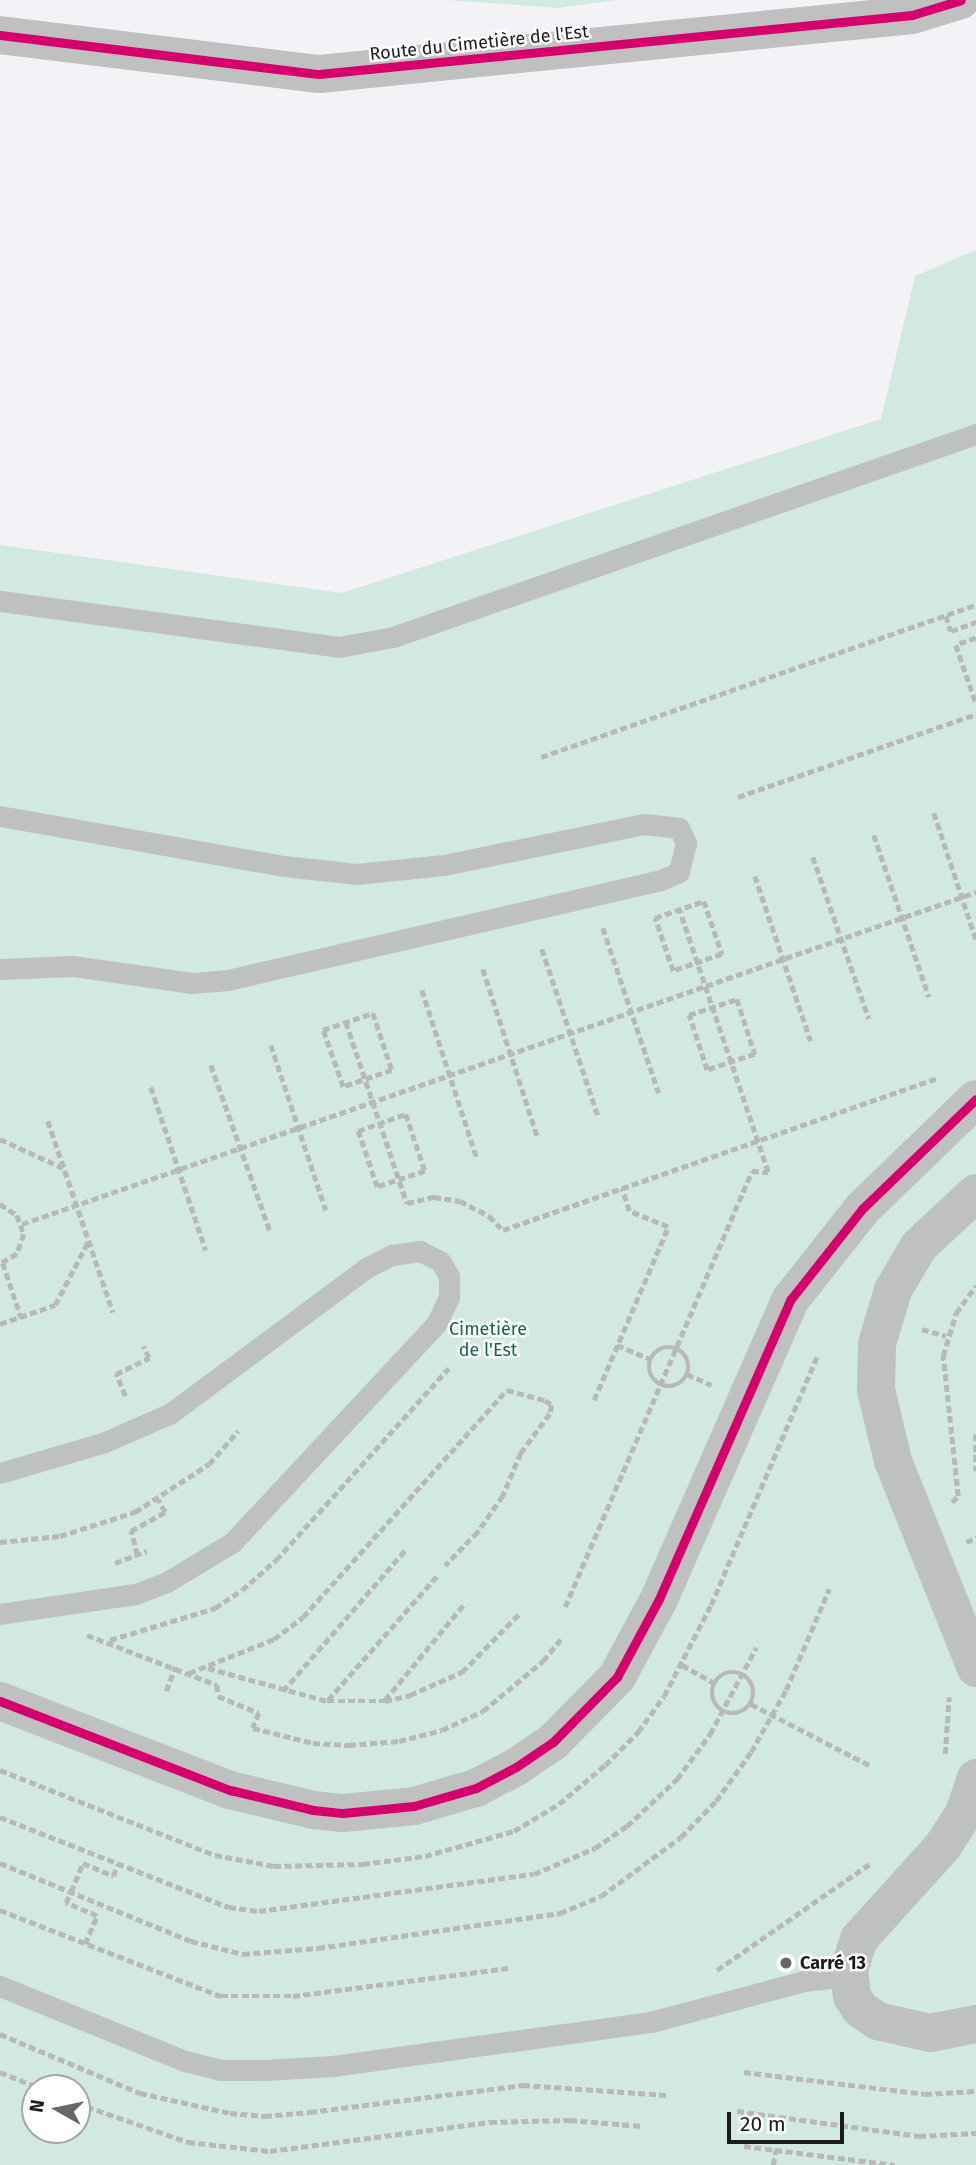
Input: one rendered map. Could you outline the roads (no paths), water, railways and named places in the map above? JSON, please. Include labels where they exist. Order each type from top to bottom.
[{"type":"street","name":"Route du Cimetière de l'Est","points":[[0,35],[320,74],[912,15],[961,0]]},
{"type":"street","points":[[0,1701],[230,1790],[313,1810],[343,1813],[414,1806],[476,1787],[516,1767],[553,1742],[586,1710],[617,1677],[640,1638],[791,1299],[862,1209],[976,1099]]},
{"type":"street","points":[[962,1676],[882,1426],[876,1379],[884,1314],[904,1270],[919,1247],[976,1194]]},
{"type":"street","points":[[976,1778],[963,1815],[943,1846],[859,1939],[849,1976],[856,2003],[878,2021],[930,2033],[976,2024]]},
{"type":"lane","points":[[0,601],[339,647],[393,637],[976,434]]},
{"type":"lane","points":[[0,816],[284,866],[357,874],[444,865],[643,824],[679,828],[686,843],[679,872],[661,880],[228,980],[192,983],[72,966],[0,970]]},
{"type":"lane","points":[[0,1473],[106,1442],[171,1413],[357,1275],[392,1255],[420,1251],[440,1261],[449,1276],[449,1297],[437,1323],[233,1542],[167,1582],[135,1594],[51,1610],[0,1614]]},
{"type":"lane","points":[[0,1986],[185,2061],[220,2070],[265,2070],[334,2066],[651,2022],[804,1981],[849,1976]]},
{"type":"place","name":"Carré 13","points":[[786,1963]]},
{"type":"park label","name":"Cimetière de l'Est","points":[[488,1340]]}]
